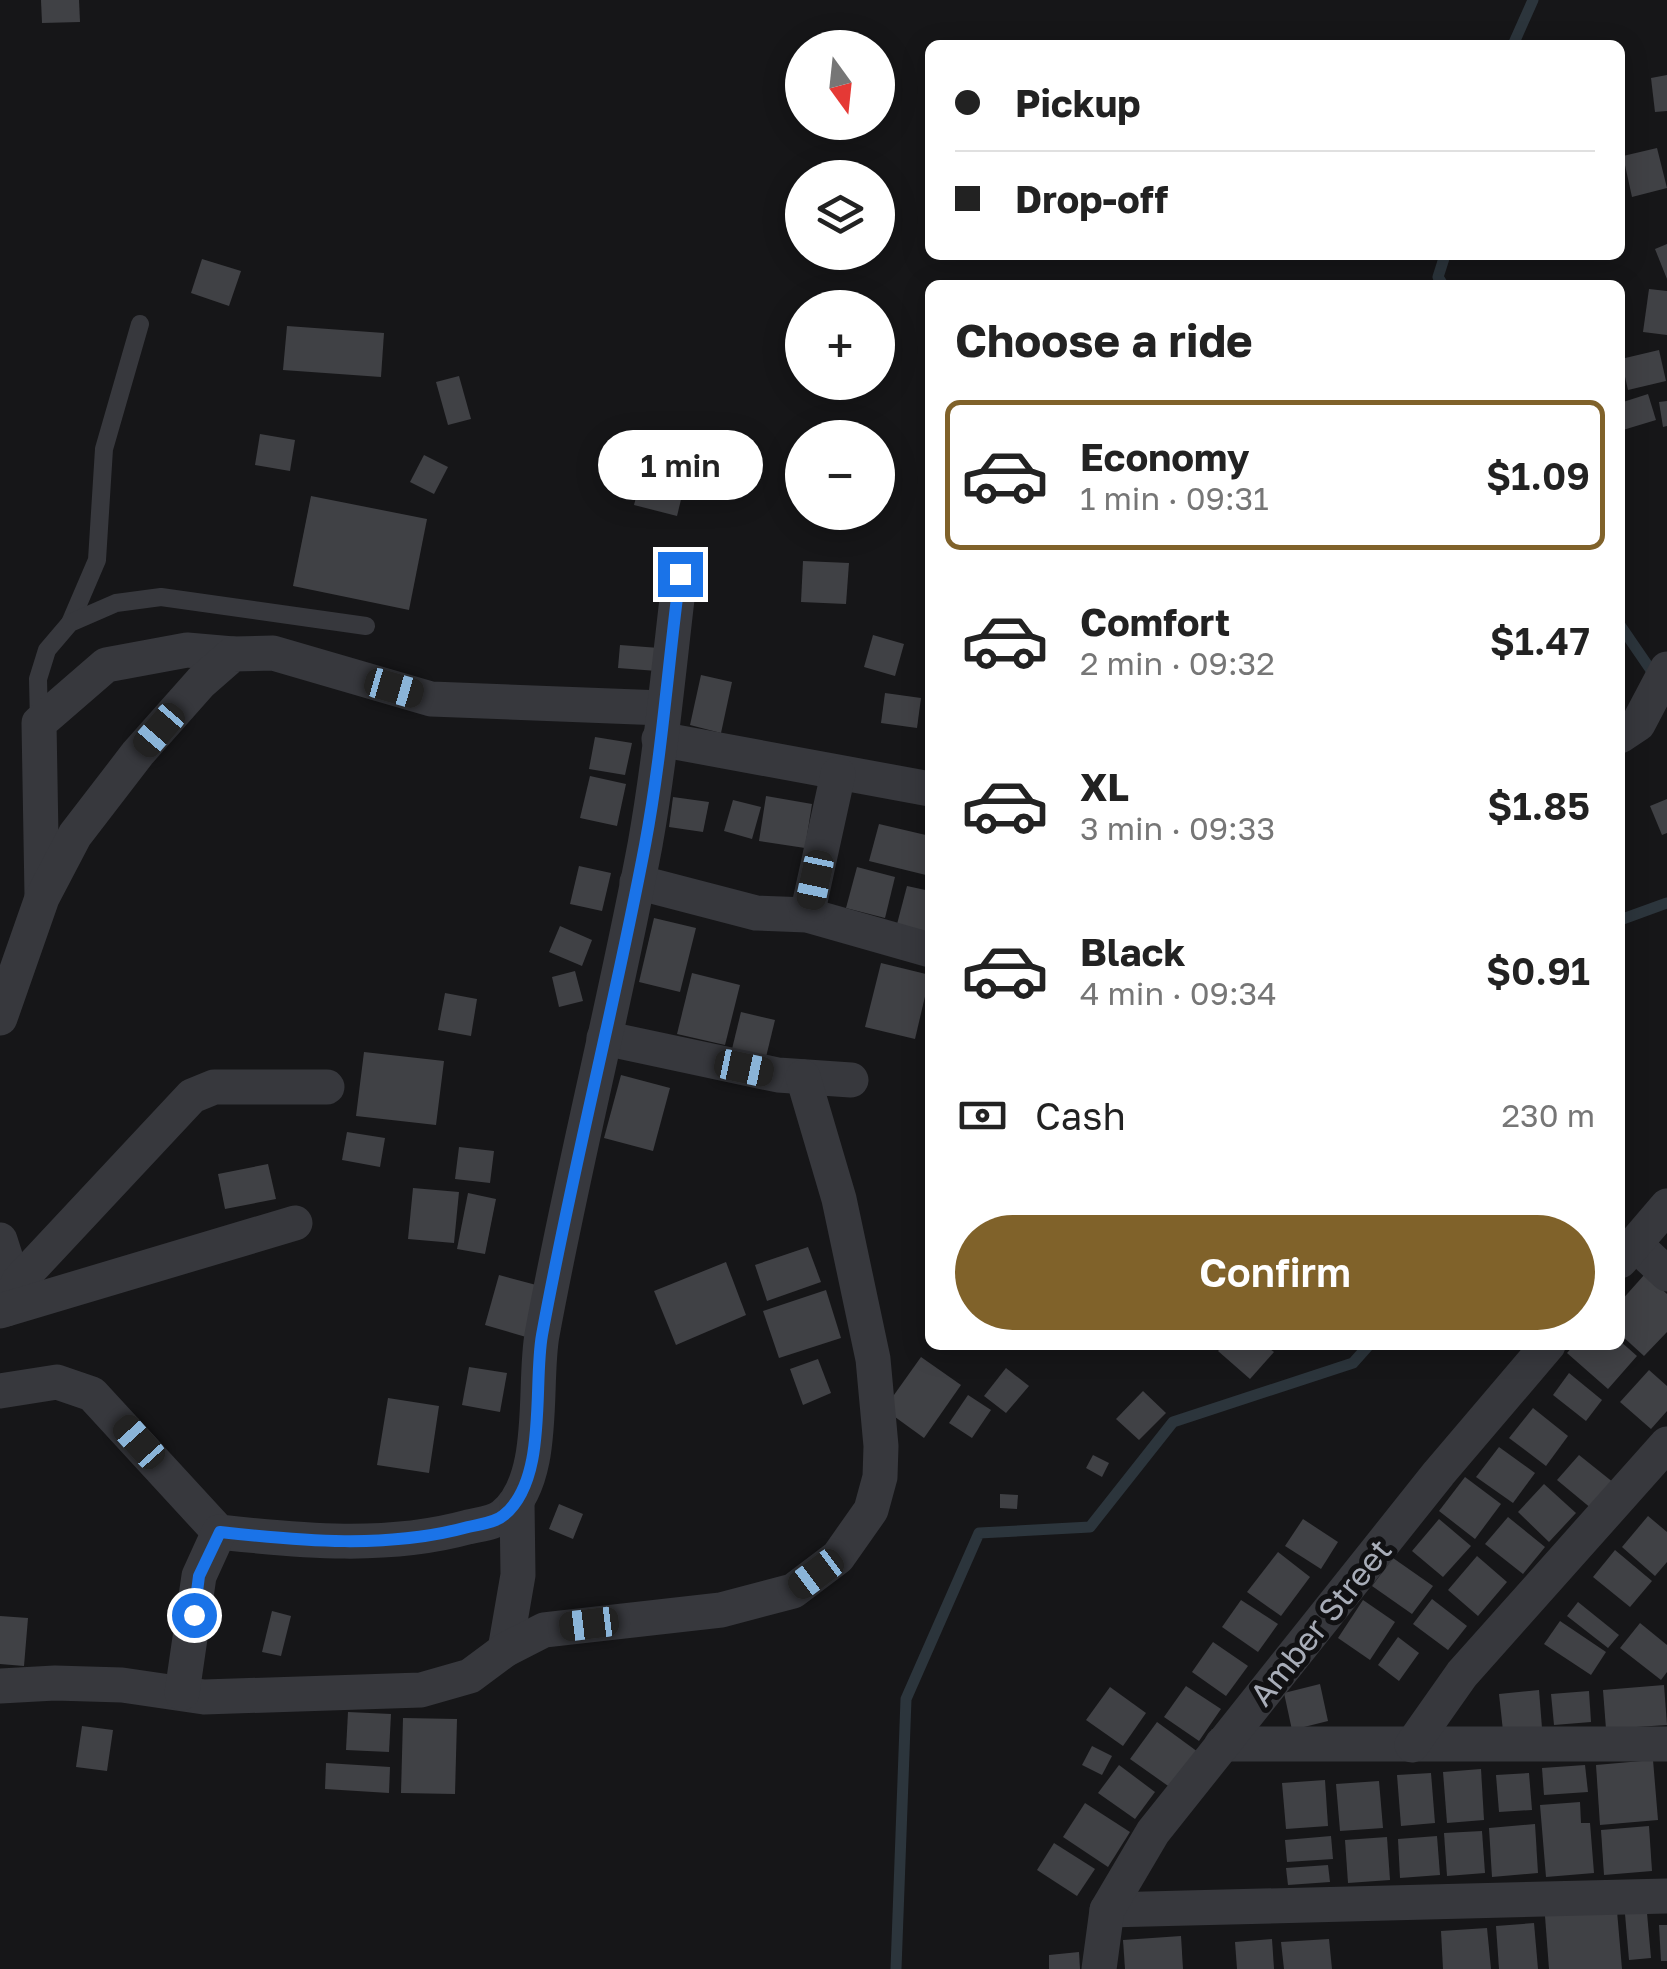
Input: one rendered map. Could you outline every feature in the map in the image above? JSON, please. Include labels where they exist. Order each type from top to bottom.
[{"type":"street","points":[[505,1650],[518,1574],[517,1502],[530,1465],[540,1415],[538,1356],[638,882],[680,574]]},
{"type":"street","points":[[42,898],[39,723],[106,665],[187,650],[274,653],[431,698],[661,724],[838,774],[925,788]]},
{"type":"street","points":[[0,1018],[42,898],[75,835],[138,754],[201,682],[233,654]]},
{"type":"street","points":[[1629,730],[1667,670]]},
{"type":"street","points":[[807,915],[838,774]]},
{"type":"street","points":[[638,882],[756,913],[807,915],[925,949]]},
{"type":"street","points":[[604,1038],[778,1075],[850,1080]]},
{"type":"street","points":[[0,1686],[122,1685],[204,1697],[421,1690],[470,1676],[505,1650],[544,1630],[721,1610],[793,1591],[838,1557],[871,1510],[880,1478],[882,1446],[873,1359],[839,1199],[803,1077]]},
{"type":"street","points":[[8,1300],[192,1096],[214,1087],[327,1087]]},
{"type":"street","points":[[1667,1206],[1628,1252],[1667,1274]]},
{"type":"street","points":[[8,1300],[295,1223]]},
{"type":"street","points":[[0,1240],[8,1265],[8,1300]]},
{"type":"street","name":"Amber Street","points":[[1107,1910],[1153,1832],[1439,1473],[1544,1350]]},
{"type":"street","points":[[0,1391],[57,1382],[92,1394],[220,1532],[344,1543],[452,1532],[500,1519],[517,1502]]},
{"type":"street","points":[[1412,1745],[1462,1674],[1667,1444]]},
{"type":"street","points":[[182,1694],[199,1576],[220,1532]]},
{"type":"street","points":[[1222,1744],[1667,1744]]},
{"type":"street","points":[[1098,1969],[1107,1910],[1666,1891]]},
{"type":"lane","points":[[39,723],[38,679],[47,650],[70,623],[97,560],[104,449],[140,324]]},
{"type":"lane","points":[[70,623],[116,603],[161,596],[366,626]]},
{"type":"building","points":[[41,0],[79,0],[80,22],[42,23]]},
{"type":"building","points":[[1667,75],[1667,111],[1655,112],[1651,78]]},
{"type":"building","points":[[1657,148],[1667,188],[1632,197],[1625,156]]},
{"type":"building","points":[[1667,244],[1667,279],[1655,249]]},
{"type":"building","points":[[202,259],[241,271],[229,306],[191,293]]},
{"type":"building","points":[[1649,289],[1667,291],[1667,335],[1643,332]]},
{"type":"building","points":[[287,326],[384,333],[381,377],[283,370]]},
{"type":"building","points":[[1659,350],[1666,381],[1628,390],[1625,358]]},
{"type":"building","points":[[459,376],[471,419],[448,425],[436,382]]},
{"type":"building","points":[[1648,394],[1656,420],[1625,429],[1625,401]]},
{"type":"building","points":[[1667,401],[1667,426],[1663,427],[1659,402]]},
{"type":"building","points":[[260,434],[295,440],[290,471],[255,465]]},
{"type":"building","points":[[648,452],[690,463],[677,516],[634,505]]},
{"type":"building","points":[[424,455],[448,467],[434,494],[410,482]]},
{"type":"building","points":[[311,496],[427,519],[409,610],[293,586]]},
{"type":"building","points":[[803,561],[849,563],[846,604],[801,602]]},
{"type":"building","points":[[873,635],[904,644],[895,676],[864,667]]},
{"type":"building","points":[[620,645],[659,648],[657,671],[618,668]]},
{"type":"building","points":[[701,675],[732,682],[721,733],[690,725]]},
{"type":"building","points":[[885,693],[921,698],[917,728],[881,723]]},
{"type":"building","points":[[595,737],[632,743],[625,775],[589,769]]},
{"type":"building","points":[[590,776],[626,784],[617,826],[580,818]]},
{"type":"building","points":[[766,796],[812,804],[805,848],[759,841]]},
{"type":"building","points":[[673,797],[709,802],[703,832],[669,827]]},
{"type":"building","points":[[1667,799],[1667,833],[1662,835],[1650,806]]},
{"type":"building","points":[[733,800],[761,807],[752,839],[724,831]]},
{"type":"building","points":[[879,824],[925,835],[925,875],[869,861]]},
{"type":"building","points":[[579,866],[611,873],[602,911],[570,904]]},
{"type":"building","points":[[857,867],[895,877],[885,918],[846,908]]},
{"type":"building","points":[[907,886],[925,890],[925,935],[896,928]]},
{"type":"building","points":[[654,918],[696,928],[680,992],[639,982]]},
{"type":"building","points":[[560,926],[592,940],[582,966],[549,952]]},
{"type":"building","points":[[881,963],[925,974],[925,996],[915,1039],[865,1027]]},
{"type":"building","points":[[575,971],[583,1001],[559,1007],[552,977]]},
{"type":"building","points":[[692,973],[740,985],[725,1045],[677,1034]]},
{"type":"building","points":[[445,993],[477,999],[471,1036],[438,1030]]},
{"type":"building","points":[[741,1012],[775,1020],[766,1057],[732,1049]]},
{"type":"building","points":[[364,1052],[444,1061],[436,1125],[356,1116]]},
{"type":"building","points":[[621,1075],[670,1088],[653,1151],[604,1138]]},
{"type":"building","points":[[347,1132],[385,1138],[380,1167],[342,1160]]},
{"type":"building","points":[[459,1147],[494,1151],[490,1183],[455,1179]]},
{"type":"building","points":[[268,1164],[276,1199],[225,1209],[218,1174]]},
{"type":"building","points":[[413,1188],[459,1192],[454,1243],[408,1239]]},
{"type":"building","points":[[468,1193],[496,1199],[485,1254],[457,1249]]},
{"type":"building","points":[[808,1247],[821,1282],[767,1301],[755,1265]]},
{"type":"building","points":[[726,1262],[746,1315],[676,1345],[654,1291]]},
{"type":"building","points":[[1645,1274],[1667,1294],[1667,1332],[1644,1356],[1625,1339],[1625,1296]]},
{"type":"building","points":[[499,1275],[540,1286],[526,1337],[485,1325]]},
{"type":"building","points":[[826,1290],[841,1338],[779,1358],[763,1311]]},
{"type":"building","points":[[1625,1345],[1637,1356],[1608,1389],[1567,1353],[1625,1350]]},
{"type":"building","points":[[1271,1350],[1274,1352],[1250,1379],[1218,1351]]},
{"type":"building","points":[[921,1357],[961,1385],[924,1438],[884,1409]]},
{"type":"building","points":[[818,1359],[831,1393],[803,1405],[790,1369]]},
{"type":"building","points":[[469,1367],[507,1373],[500,1412],[462,1405]]},
{"type":"building","points":[[1006,1368],[1029,1386],[1006,1413],[984,1396]]},
{"type":"building","points":[[1649,1370],[1667,1386],[1667,1411],[1651,1429],[1620,1402]]},
{"type":"building","points":[[1569,1373],[1602,1400],[1586,1421],[1553,1395]]},
{"type":"building","points":[[1143,1391],[1166,1413],[1139,1440],[1116,1419]]},
{"type":"building","points":[[968,1395],[991,1410],[972,1438],[949,1423]]},
{"type":"building","points":[[388,1398],[439,1406],[429,1473],[377,1465]]},
{"type":"building","points":[[1533,1408],[1568,1436],[1546,1466],[1509,1438]]},
{"type":"building","points":[[1499,1447],[1535,1473],[1513,1503],[1476,1477]]},
{"type":"building","points":[[1093,1455],[1109,1463],[1102,1477],[1086,1468]]},
{"type":"building","points":[[1579,1455],[1614,1483],[1592,1509],[1557,1480]]},
{"type":"building","points":[[1465,1477],[1501,1504],[1475,1539],[1439,1511]]},
{"type":"building","points":[[1544,1484],[1576,1513],[1549,1542],[1518,1512]]},
{"type":"building","points":[[1000,1494],[1018,1495],[1017,1509],[1000,1508]]},
{"type":"building","points":[[559,1504],[583,1514],[573,1539],[549,1529]]},
{"type":"building","points":[[1648,1516],[1667,1532],[1667,1562],[1655,1576],[1622,1547]]},
{"type":"building","points":[[1508,1517],[1545,1547],[1523,1574],[1485,1544]]},
{"type":"building","points":[[1303,1519],[1338,1542],[1321,1569],[1285,1546]]},
{"type":"building","points":[[1439,1519],[1471,1546],[1443,1577],[1412,1551]]},
{"type":"building","points":[[1615,1550],[1652,1581],[1630,1607],[1593,1577]]},
{"type":"building","points":[[1278,1552],[1310,1577],[1281,1616],[1247,1592]]},
{"type":"building","points":[[1477,1556],[1507,1582],[1478,1616],[1448,1590]]},
{"type":"building","points":[[1393,1558],[1433,1586],[1412,1614],[1372,1586]]},
{"type":"building","points":[[1432,1599],[1467,1626],[1448,1650],[1413,1624]]},
{"type":"building","points":[[1241,1600],[1278,1624],[1258,1652],[1222,1627]]},
{"type":"building","points":[[1363,1600],[1395,1622],[1370,1660],[1338,1638]]},
{"type":"building","points":[[1578,1602],[1619,1635],[1608,1648],[1567,1616]]},
{"type":"building","points":[[272,1611],[291,1616],[281,1656],[262,1652]]},
{"type":"building","points":[[0,1616],[28,1618],[24,1666],[0,1664]]},
{"type":"building","points":[[1560,1621],[1606,1652],[1591,1675],[1544,1644]]},
{"type":"building","points":[[1640,1623],[1667,1645],[1667,1672],[1661,1680],[1620,1648]]},
{"type":"building","points":[[1398,1637],[1419,1653],[1399,1681],[1378,1665]]},
{"type":"building","points":[[1213,1642],[1248,1666],[1226,1696],[1192,1672]]},
{"type":"building","points":[[1320,1684],[1328,1721],[1292,1730],[1284,1693]]},
{"type":"building","points":[[1664,1685],[1667,1725],[1606,1729],[1603,1690]]},
{"type":"building","points":[[1186,1686],[1221,1709],[1199,1741],[1164,1717]]},
{"type":"building","points":[[1110,1687],[1146,1713],[1123,1746],[1086,1720]]},
{"type":"building","points":[[1539,1690],[1542,1728],[1503,1731],[1499,1694]]},
{"type":"building","points":[[1589,1691],[1591,1722],[1554,1725],[1551,1694]]},
{"type":"building","points":[[348,1712],[391,1714],[389,1752],[346,1750]]},
{"type":"building","points":[[403,1718],[457,1719],[455,1794],[401,1793]]},
{"type":"building","points":[[1157,1722],[1198,1752],[1171,1788],[1130,1759]]},
{"type":"building","points":[[82,1726],[113,1730],[107,1771],[76,1767]]},
{"type":"building","points":[[1092,1746],[1112,1756],[1102,1775],[1082,1765]]},
{"type":"building","points":[[1653,1760],[1658,1820],[1600,1825],[1596,1765]]},
{"type":"building","points":[[326,1763],[390,1767],[389,1793],[325,1789]]},
{"type":"building","points":[[1119,1765],[1155,1792],[1135,1819],[1098,1793]]},
{"type":"building","points":[[1585,1765],[1588,1792],[1544,1795],[1542,1768]]},
{"type":"building","points":[[1481,1769],[1484,1820],[1447,1823],[1443,1772]]},
{"type":"building","points":[[1431,1773],[1435,1823],[1401,1826],[1397,1775]]},
{"type":"building","points":[[1529,1773],[1532,1810],[1499,1812],[1496,1775]]},
{"type":"building","points":[[1325,1780],[1328,1826],[1286,1829],[1282,1783]]},
{"type":"building","points":[[1379,1781],[1383,1828],[1340,1831],[1336,1784]]},
{"type":"building","points":[[1580,1802],[1581,1823],[1590,1823],[1594,1873],[1546,1877],[1540,1805]]},
{"type":"building","points":[[1085,1803],[1130,1832],[1108,1867],[1063,1837]]},
{"type":"building","points":[[1535,1824],[1538,1873],[1492,1877],[1489,1828]]},
{"type":"building","points":[[1649,1826],[1652,1871],[1604,1875],[1601,1830]]},
{"type":"building","points":[[1482,1831],[1485,1873],[1447,1876],[1444,1833]]},
{"type":"building","points":[[1331,1836],[1333,1859],[1287,1862],[1285,1840]]},
{"type":"building","points":[[1437,1836],[1440,1875],[1400,1878],[1398,1839]]},
{"type":"building","points":[[1387,1837],[1390,1880],[1348,1883],[1345,1840]]},
{"type":"building","points":[[1054,1843],[1095,1869],[1077,1896],[1037,1870]]},
{"type":"building","points":[[1328,1865],[1330,1882],[1288,1885],[1286,1868]]},
{"type":"building","points":[[1617,1911],[1622,1969],[1549,1969],[1545,1916]]},
{"type":"building","points":[[1647,1913],[1651,1958],[1629,1960],[1625,1914]]},
{"type":"building","points":[[1534,1923],[1538,1969],[1499,1969],[1496,1926]]},
{"type":"building","points":[[1659,1925],[1667,1925],[1667,1961],[1661,1961]]},
{"type":"building","points":[[1487,1928],[1491,1969],[1443,1969],[1441,1931]]},
{"type":"building","points":[[1181,1936],[1183,1969],[1125,1969],[1123,1940]]},
{"type":"building","points":[[1272,1939],[1274,1969],[1237,1969],[1235,1942]]},
{"type":"building","points":[[1329,1939],[1332,1969],[1284,1969],[1281,1942]]},
{"type":"building","points":[[1079,1952],[1080,1969],[1049,1969],[1049,1955]]},
{"type":"waterway","points":[[1515,40],[1533,0]]},
{"type":"waterway","points":[[1440,280],[1443,260]]},
{"type":"waterway","points":[[1625,632],[1657,679]]},
{"type":"waterway","points":[[1625,918],[1667,903]]},
{"type":"waterway","points":[[896,1969],[906,1699],[979,1533],[1090,1527],[1173,1422],[1353,1363],[1365,1350]]},
{"type":"route","points":[[194,1615],[199,1576],[220,1532],[344,1543],[452,1532],[500,1519],[517,1502],[530,1465],[540,1415],[538,1356],[554,1267],[646,840],[680,574]]}]
